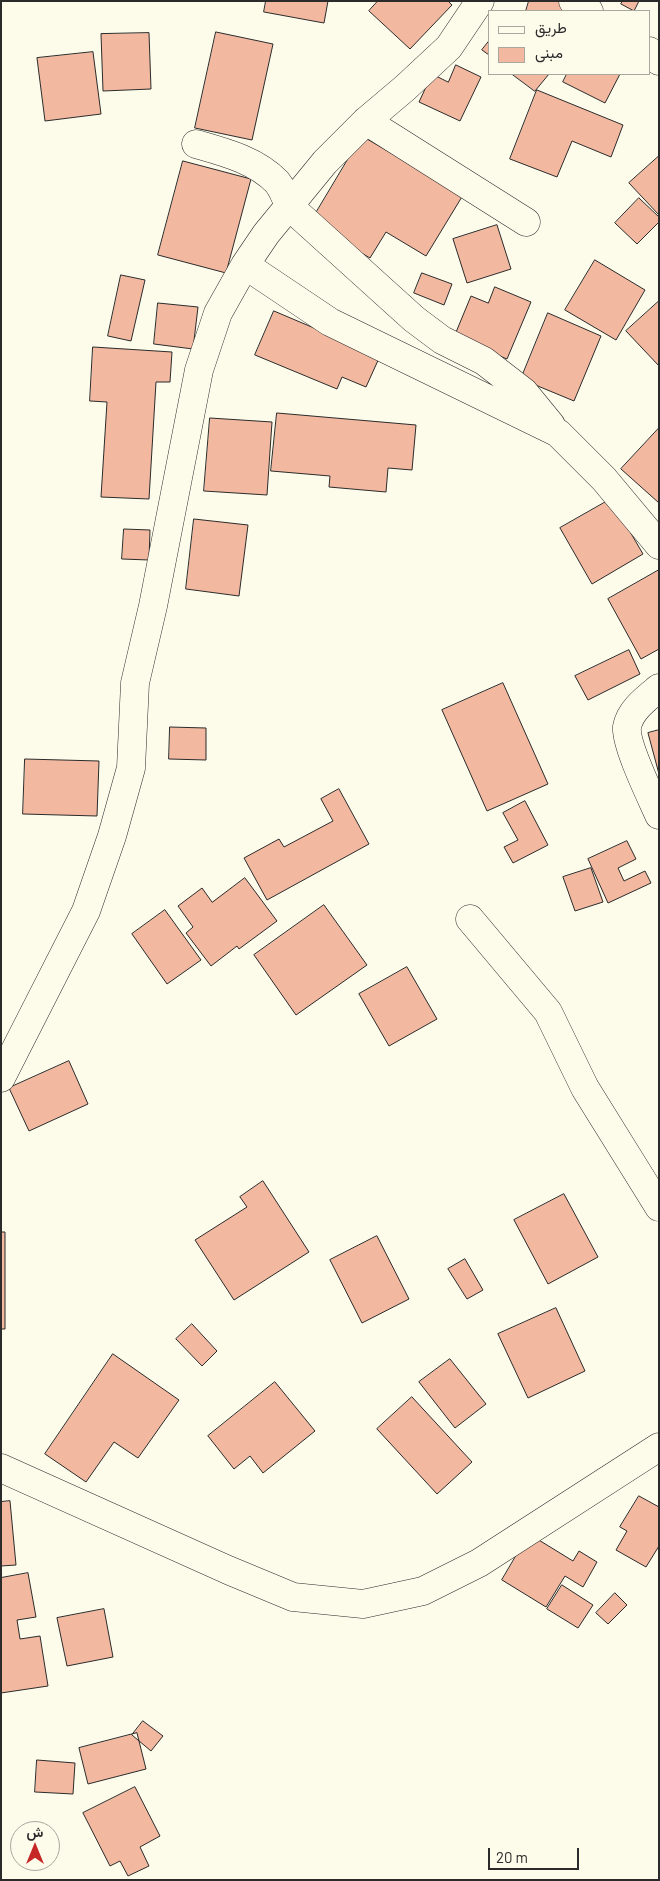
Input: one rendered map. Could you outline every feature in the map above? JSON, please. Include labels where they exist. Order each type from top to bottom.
[{"type":"street","points":[[1,1078],[86,911],[112,836],[130,768],[136,683],[199,370],[218,313],[245,264],[266,234],[325,162],[366,121],[405,88],[449,46],[480,1]]},
{"type":"street","points":[[573,1],[587,10]]},
{"type":"street","points":[[650,52],[659,62]]},
{"type":"street","points":[[366,121],[526,222]]},
{"type":"street","points":[[196,144],[232,154],[264,171],[278,183],[289,206],[414,318],[442,340],[484,361],[524,392],[558,433],[604,479],[659,546]]},
{"type":"street","points":[[245,264],[330,322],[558,433]]},
{"type":"street","points":[[659,688],[636,709],[627,727],[633,754],[659,815]]},
{"type":"street","points":[[470,920],[548,1012],[586,1088],[659,1207]]},
{"type":"street","points":[[1,1468],[228,1570],[293,1597],[363,1604],[424,1591],[479,1563],[659,1447]]},
{"type":"building","points":[[266,1],[328,1],[324,23],[264,12]]},
{"type":"building","points":[[378,1],[448,1],[452,5],[410,49],[369,11]]},
{"type":"building","points":[[529,1],[583,1],[584,10],[526,10]]},
{"type":"building","points":[[623,1],[639,1],[634,10],[621,4]]},
{"type":"building","points":[[216,32],[273,44],[252,140],[195,128]]},
{"type":"building","points":[[149,33],[151,89],[103,91],[101,34]]},
{"type":"building","points":[[488,42],[488,54],[482,50]]},
{"type":"building","points":[[93,52],[101,114],[45,121],[37,58]]},
{"type":"building","points":[[456,65],[481,77],[460,121],[419,102],[432,74],[448,82]]},
{"type":"building","points":[[513,75],[548,75],[535,91]]},
{"type":"building","points":[[566,75],[619,75],[605,103],[563,82]]},
{"type":"building","points":[[537,90],[623,125],[611,157],[572,141],[557,177],[510,159]]},
{"type":"building","points":[[362,136],[408,163],[474,177],[426,256],[386,232],[370,258],[310,223]]},
{"type":"building","points":[[659,156],[659,215],[629,183]]},
{"type":"building","points":[[183,161],[251,179],[226,273],[158,255]]},
{"type":"building","points":[[639,198],[659,217],[659,222],[637,244],[615,223]]},
{"type":"building","points":[[497,225],[511,269],[467,283],[453,239]]},
{"type":"building","points":[[595,260],[645,290],[616,340],[565,310]]},
{"type":"building","points":[[422,273],[452,284],[444,305],[414,293]]},
{"type":"building","points":[[121,275],[145,280],[131,341],[108,336]]},
{"type":"building","points":[[495,287],[531,302],[507,359],[454,337],[471,296],[488,303]]},
{"type":"building","points":[[659,301],[659,366],[626,331]]},
{"type":"building","points":[[158,303],[198,307],[193,349],[154,344]]},
{"type":"building","points":[[274,311],[380,356],[366,387],[342,377],[337,389],[255,355]]},
{"type":"building","points":[[548,313],[601,336],[574,401],[521,379]]},
{"type":"building","points":[[93,347],[172,352],[170,382],[156,382],[149,499],[101,497],[107,402],[90,401]]},
{"type":"building","points":[[277,413],[416,425],[412,470],[388,468],[386,492],[329,487],[330,476],[271,471]]},
{"type":"building","points":[[210,418],[272,422],[267,495],[204,491]]},
{"type":"building","points":[[659,428],[659,503],[621,469]]},
{"type":"building","points":[[611,499],[643,554],[592,584],[560,528]]},
{"type":"building","points":[[194,519],[248,525],[239,596],[186,589]]},
{"type":"building","points":[[124,529],[150,530],[149,560],[122,559]]},
{"type":"building","points":[[659,570],[659,649],[641,659],[608,599]]},
{"type":"building","points":[[629,650],[640,674],[588,700],[575,676]]},
{"type":"building","points":[[503,683],[548,784],[487,811],[442,710]]},
{"type":"building","points":[[170,727],[206,728],[206,760],[169,759]]},
{"type":"building","points":[[659,730],[659,774],[648,733]]},
{"type":"building","points":[[25,759],[99,761],[97,816],[23,814]]},
{"type":"building","points":[[339,789],[369,844],[267,900],[244,858],[279,839],[284,847],[333,821],[321,799]]},
{"type":"building","points":[[525,801],[548,845],[513,863],[504,847],[518,840],[503,813]]},
{"type":"building","points":[[627,841],[636,859],[618,868],[624,881],[645,871],[651,883],[608,903],[588,859]]},
{"type":"building","points":[[591,868],[603,902],[575,911],[563,877]]},
{"type":"building","points":[[245,878],[277,921],[239,949],[237,946],[211,966],[186,933],[193,927],[178,906],[202,888],[212,902]]},
{"type":"building","points":[[324,905],[367,965],[296,1015],[254,955]]},
{"type":"building","points":[[165,910],[201,960],[167,984],[132,934]]},
{"type":"building","points":[[407,967],[437,1019],[389,1046],[359,994]]},
{"type":"building","points":[[69,1061],[88,1104],[29,1131],[9,1088]]},
{"type":"building","points":[[263,1181],[309,1252],[234,1300],[195,1240],[247,1207],[240,1197]]},
{"type":"building","points":[[564,1194],[598,1257],[548,1284],[514,1220]]},
{"type":"building","points":[[1,1232],[5,1232],[5,1329],[1,1329]]},
{"type":"building","points":[[377,1236],[409,1299],[362,1323],[330,1260]]},
{"type":"building","points":[[465,1259],[483,1290],[467,1299],[448,1269]]},
{"type":"building","points":[[556,1308],[585,1371],[528,1398],[498,1334]]},
{"type":"building","points":[[192,1324],[217,1351],[202,1366],[176,1339]]},
{"type":"building","points":[[113,1354],[179,1400],[138,1458],[114,1442],[86,1482],[45,1454]]},
{"type":"building","points":[[450,1359],[486,1404],[455,1428],[419,1382]]},
{"type":"building","points":[[275,1382],[315,1431],[263,1473],[250,1456],[234,1469],[208,1436]]},
{"type":"building","points":[[412,1397],[472,1462],[437,1494],[377,1429]]},
{"type":"building","points":[[639,1496],[659,1507],[659,1546],[646,1567],[616,1550],[627,1531],[620,1527]]},
{"type":"building","points":[[10,1501],[16,1565],[1,1566],[1,1502]]},
{"type":"building","points":[[529,1534],[573,1561],[579,1551],[597,1562],[583,1587],[565,1576],[546,1607],[502,1580]]},
{"type":"building","points":[[28,1573],[36,1617],[17,1620],[20,1639],[40,1636],[48,1686],[1,1693],[1,1578]]},
{"type":"building","points":[[562,1585],[593,1605],[578,1628],[547,1609]]},
{"type":"building","points":[[615,1593],[627,1605],[608,1624],[596,1613]]},
{"type":"building","points":[[104,1609],[113,1657],[67,1666],[57,1618]]},
{"type":"building","points":[[143,1721],[163,1736],[151,1751],[132,1735]]},
{"type":"building","points":[[137,1733],[146,1769],[88,1784],[79,1748]]},
{"type":"building","points":[[37,1760],[75,1763],[73,1794],[35,1792]]},
{"type":"building","points":[[135,1787],[160,1836],[140,1847],[149,1866],[128,1876],[120,1861],[110,1866],[83,1813]]}]
